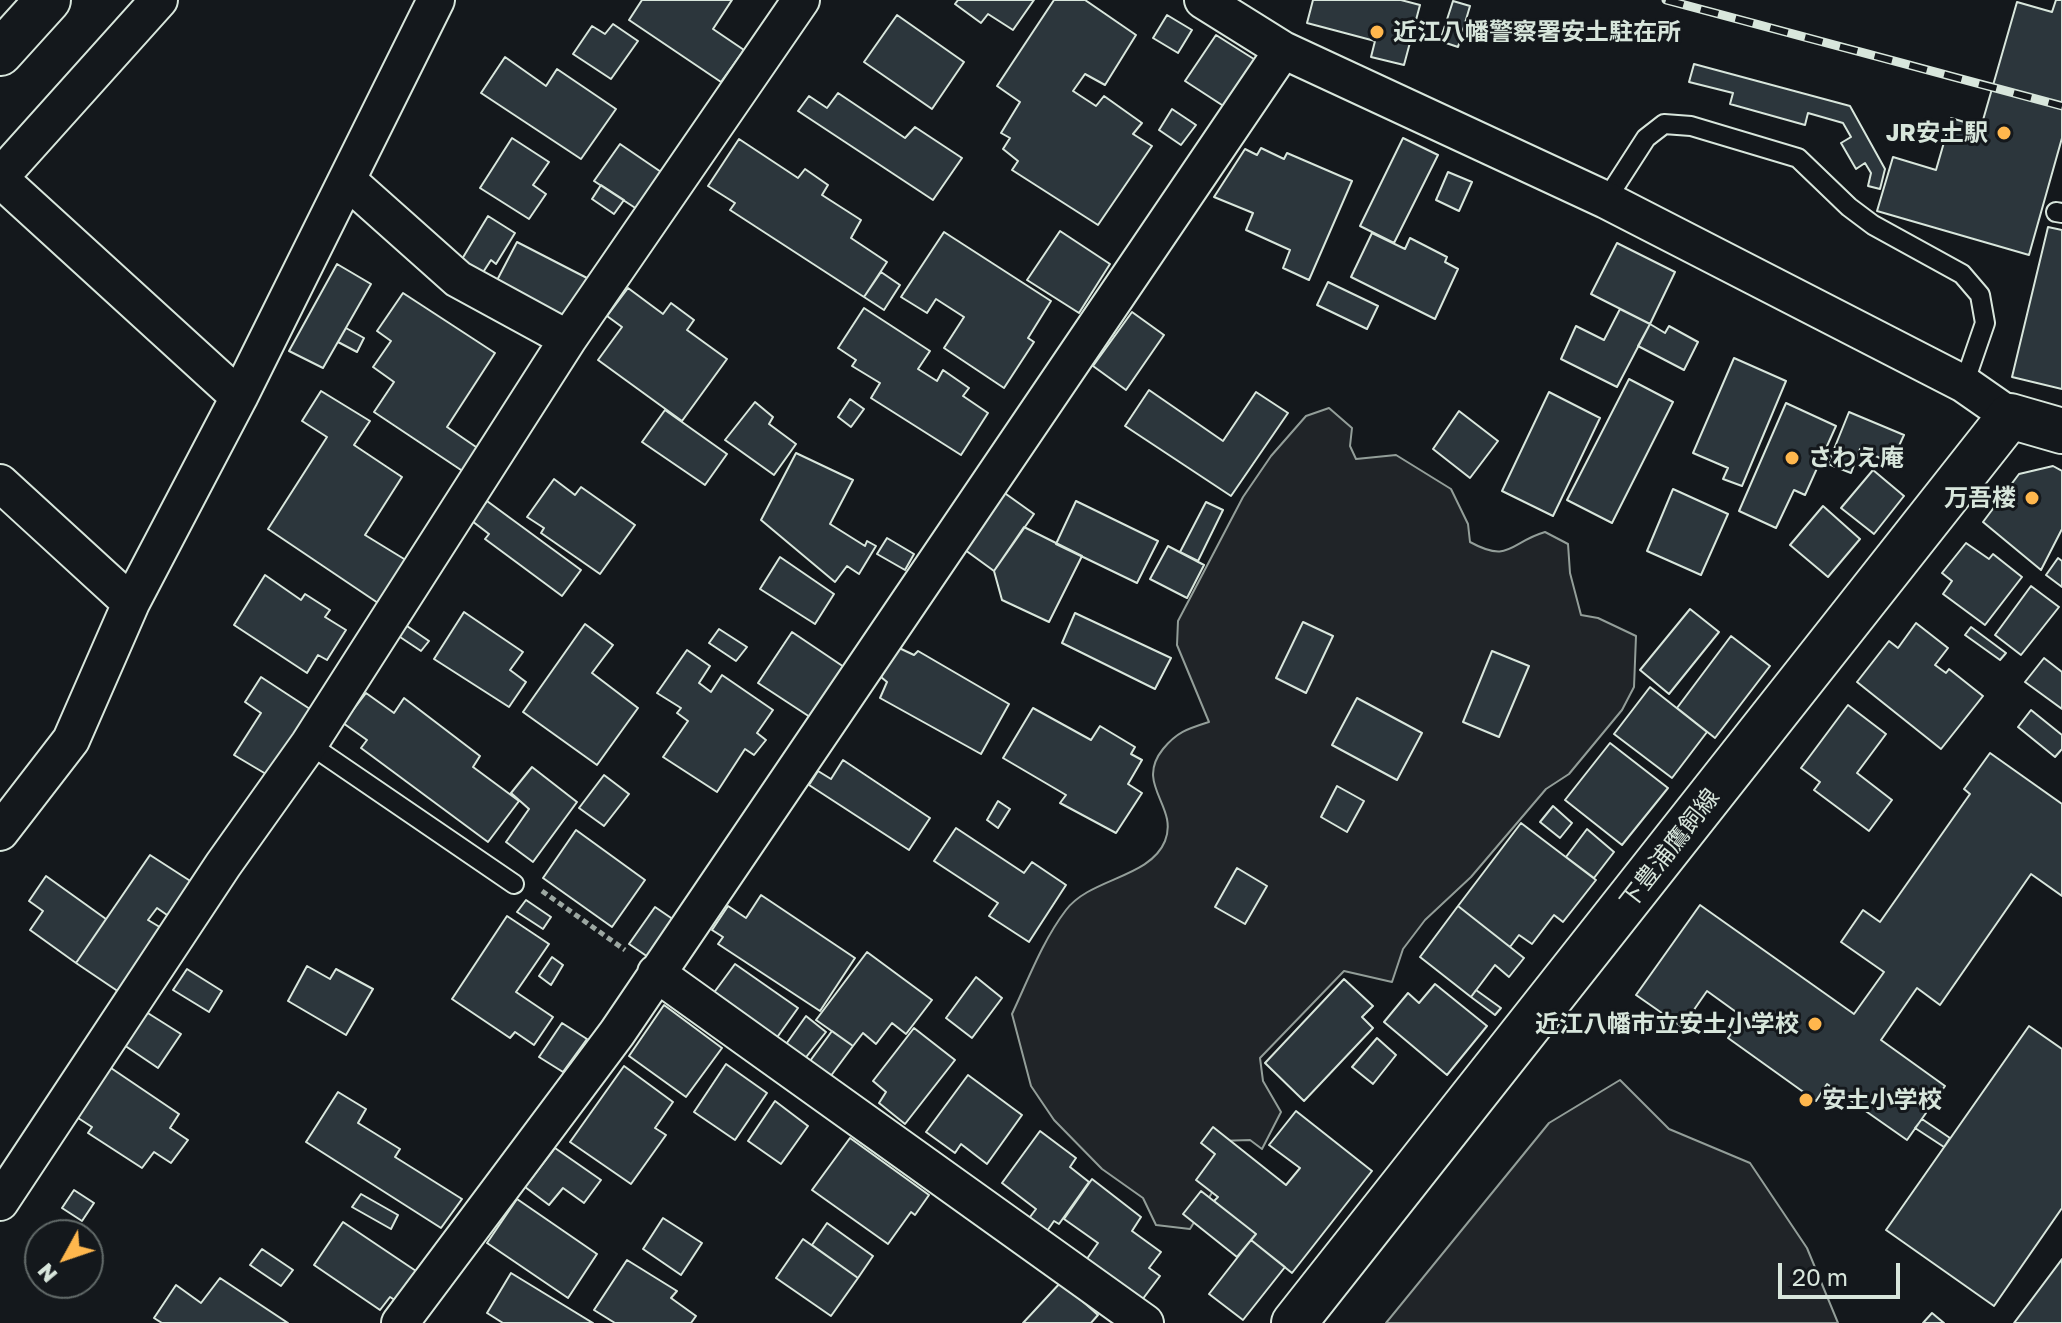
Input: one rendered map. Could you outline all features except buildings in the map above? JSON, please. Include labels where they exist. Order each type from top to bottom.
[{"type":"main road","points":[[0,53],[48,0]]},
{"type":"main road","points":[[2010,416],[2061,425]]},
{"type":"main road","name":"下豊浦鷹飼線","points":[[1294,1323],[2010,416]]},
{"type":"street","points":[[159,0],[0,178],[239,397]]},
{"type":"street","points":[[4,815],[71,740],[131,603],[239,397],[436,0]]},
{"type":"street","points":[[0,1202],[14,1151],[309,744],[568,339],[801,0]]},
{"type":"street","points":[[1203,0],[1283,50],[1606,200],[1964,384],[2010,416]]},
{"type":"street","points":[[400,1323],[535,1146],[656,973],[1283,50]]},
{"type":"street","points":[[348,181],[458,279],[568,339]]},
{"type":"street","points":[[0,483],[131,603]]},
{"type":"street","points":[[656,973],[1145,1323]]},
{"type":"lane","points":[[1606,200],[1646,138],[1664,124],[1691,126],[1798,158],[1849,207],[1873,225],[1962,274],[1980,295],[1985,323],[1964,384]]},
{"type":"lane","points":[[309,744],[514,884]]},
{"type":"path","points":[[514,884],[538,889],[656,973]]},
{"type":"shaded area","points":[[1329,408],[1352,428],[1350,446],[1356,459],[1396,455],[1451,489],[1468,524],[1470,542],[1502,551],[1545,532],[1568,544],[1570,573],[1581,615],[1598,618],[1636,636],[1634,687],[1622,710],[1569,774],[1546,789],[1471,877],[1425,920],[1403,949],[1392,982],[1344,971],[1260,1058],[1263,1081],[1281,1112],[1262,1149],[1250,1140],[1219,1141],[1233,1158],[1190,1229],[1156,1225],[1143,1198],[1102,1169],[1054,1120],[1031,1086],[1012,1014],[1043,947],[1066,910],[1089,891],[1147,863],[1165,841],[1167,817],[1155,785],[1155,762],[1168,743],[1178,735],[1209,722],[1177,645],[1178,621],[1243,497],[1271,456],[1306,416]]},
{"type":"shaded area","points":[[1620,1080],[1669,1129],[1750,1163],[1807,1248],[1838,1323],[1386,1323],[1549,1123]]},
{"type":"railway","points":[[1666,0],[2062,106]]},
{"type":"place","name":"近江八幡警察署安土駐在所","points":[[1377,32]]},
{"type":"place","name":"JR安土駅","points":[[2004,133]]},
{"type":"place","name":"さわえ庵","points":[[1792,458]]},
{"type":"place","name":"万吾楼","points":[[2032,498]]},
{"type":"place","name":"近江八幡市立安土小学校","points":[[1815,1024]]},
{"type":"place","name":"安土小学校","points":[[1806,1100]]}]
